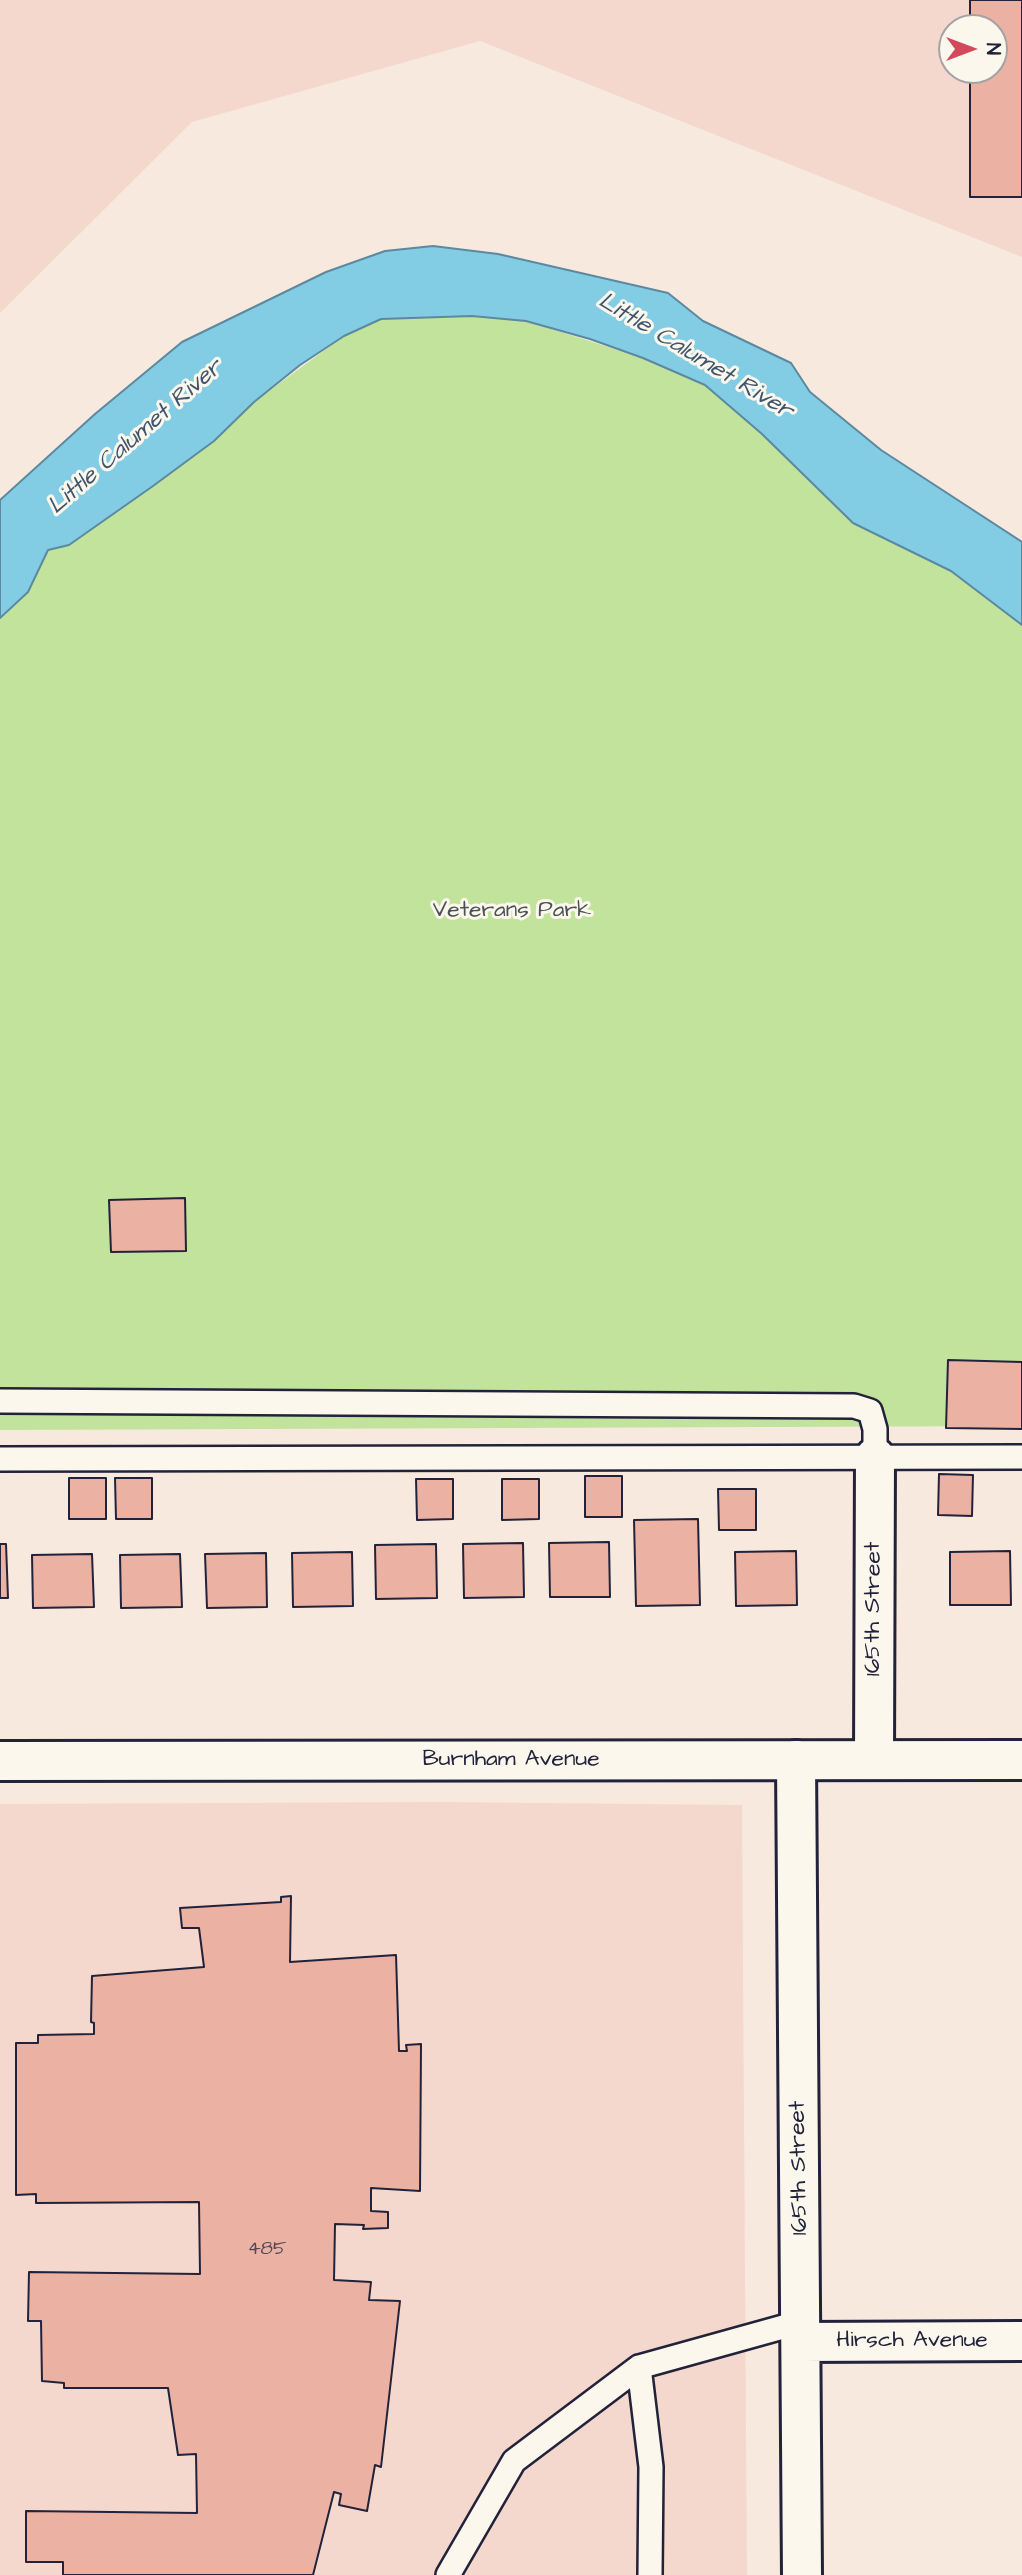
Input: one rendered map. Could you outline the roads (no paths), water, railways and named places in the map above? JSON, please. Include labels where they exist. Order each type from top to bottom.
[{"type":"street","name":"165th Street","points":[[874,1760],[875,1457]]},
{"type":"street","name":"165th Street","points":[[796,1760],[803,2575]]},
{"type":"street","name":"Burnham Avenue","points":[[0,1761],[1022,1760]]},
{"type":"street","name":"Hirsch Avenue","points":[[801,2332],[1022,2341]]},
{"type":"lane","points":[[0,1401],[854,1406],[870,1411],[876,1429],[875,1457]]},
{"type":"lane","points":[[0,1459],[1022,1457]]},
{"type":"lane","points":[[448,2575],[514,2461],[639,2367],[801,2332]]},
{"type":"lane","points":[[639,2367],[651,2467],[650,2575]]},
{"type":"water","name":"Little Calumet River","points":[[433,246],[498,254],[668,293],[703,321],[791,363],[810,392],[881,450],[1022,542],[1022,625],[951,571],[853,523],[762,434],[705,385],[590,339],[526,321],[472,316],[381,319],[344,336],[300,365],[254,402],[214,441],[153,486],[69,545],[48,550],[28,592],[0,618],[0,500],[95,414],[182,342],[326,272],[385,251]]},
{"type":"park label","name":"Veterans Park","points":[[512,911]]}]
